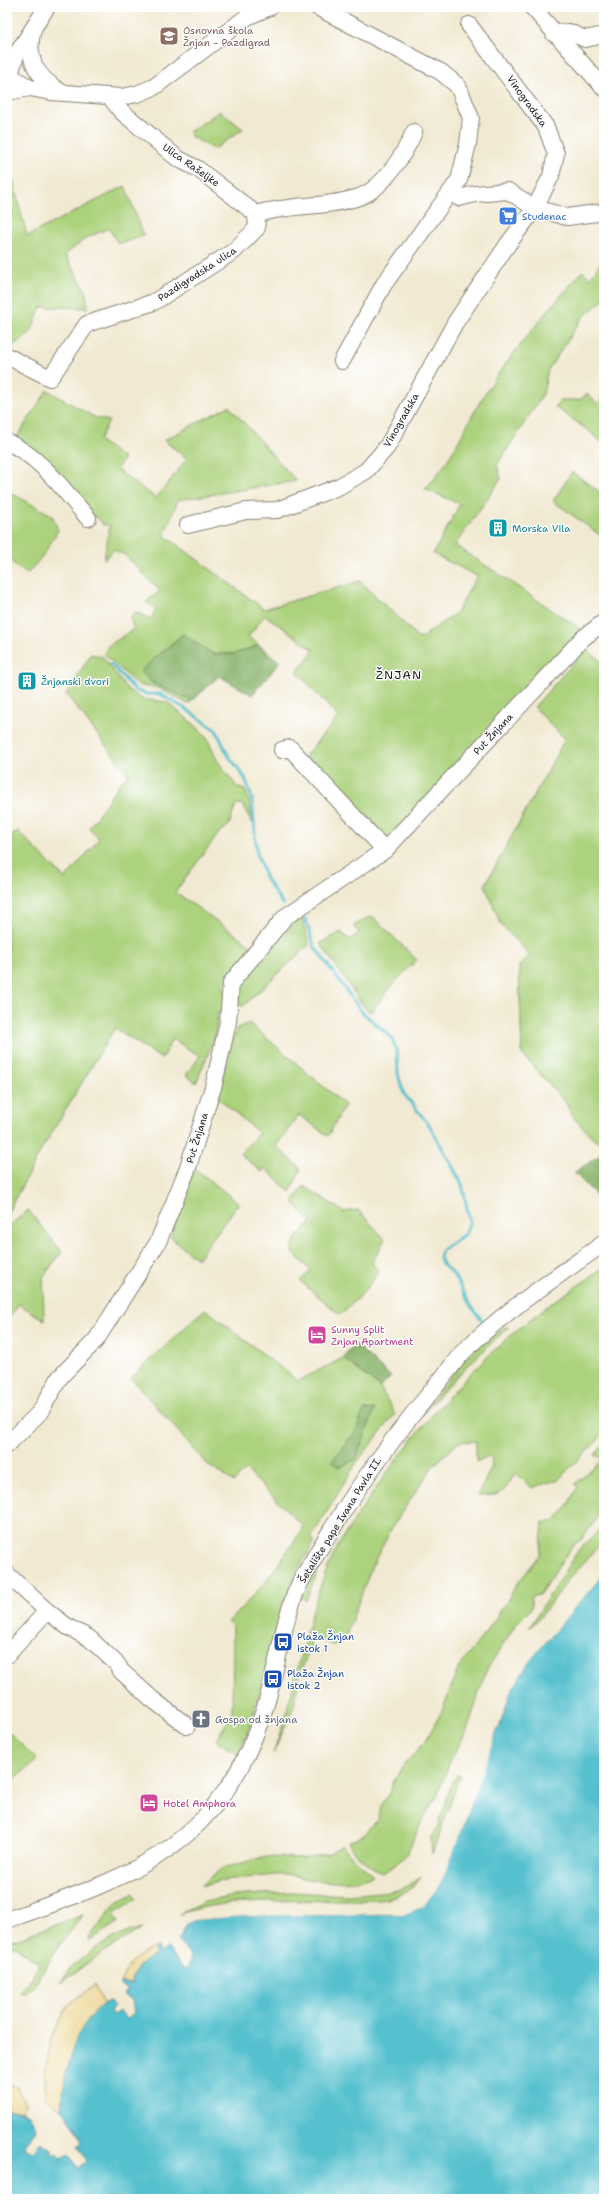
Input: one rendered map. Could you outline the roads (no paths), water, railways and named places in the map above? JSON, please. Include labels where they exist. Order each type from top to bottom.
[{"type":"street","points":[[7,92],[11,85],[10,67],[47,7]]},
{"type":"street","points":[[7,92],[30,88],[63,93],[110,96],[137,94],[154,87],[247,17],[270,7]]},
{"type":"street","points":[[317,7],[441,72],[458,86],[471,118],[468,144],[459,180],[384,284],[342,361]]},
{"type":"street","points":[[532,7],[554,34],[604,88]]},
{"type":"street","name":"Vinogradska","points":[[188,525],[212,517],[246,511],[277,510],[338,487],[366,471],[387,447],[455,324],[508,244],[535,208],[551,176],[556,154],[546,127],[469,25]]},
{"type":"street","points":[[33,29],[30,52],[34,69],[48,83],[63,93]]},
{"type":"street","points":[[554,34],[569,32],[585,39],[604,35]]},
{"type":"street","points":[[10,67],[30,88]]},
{"type":"street","name":"Ulica Rašeljke","points":[[110,96],[120,111],[177,158],[198,169],[256,214]]},
{"type":"street","points":[[256,214],[278,208],[333,203],[361,196],[381,182],[405,152],[414,132]]},
{"type":"street","points":[[459,198],[475,194],[508,191],[535,208],[567,217],[604,212]]},
{"type":"street","name":"Pazdigradska ulica","points":[[7,356],[50,378],[87,324],[154,302],[234,251],[257,228],[256,214]]},
{"type":"street","points":[[7,442],[23,449],[44,468],[88,518]]},
{"type":"street","name":"Put Žnjana","points":[[7,1445],[40,1412],[60,1377],[96,1340],[158,1242],[187,1170],[214,1084],[228,1022],[231,982],[285,917],[385,850],[578,643],[604,622]]},
{"type":"street","points":[[282,750],[290,748],[385,850]]},
{"type":"street","name":"Šetalište pape Ivana Pavla II.","points":[[7,1920],[74,1896],[132,1872],[168,1850],[202,1821],[232,1781],[253,1741],[267,1701],[298,1588],[370,1470],[405,1422],[464,1351],[525,1298],[604,1243]]},
{"type":"street","points":[[7,1574],[47,1611],[68,1627],[89,1638],[118,1665],[121,1671],[152,1699],[187,1726]]},
{"type":"street","points":[[7,1655],[47,1611]]},
{"type":"water","points":[[604,1574],[604,2199],[7,2199],[7,2109],[29,2114],[36,2129],[34,2134],[25,2143],[26,2148],[33,2151],[41,2142],[51,2149],[51,2154],[54,2155],[57,2153],[62,2158],[68,2154],[79,2168],[87,2161],[78,2146],[82,2142],[76,2129],[61,2110],[66,2072],[73,2047],[85,2024],[100,2006],[105,2003],[110,2001],[114,2007],[110,2011],[113,2015],[119,2011],[127,2018],[134,2012],[132,2000],[123,1994],[127,1990],[120,1986],[120,1983],[131,1984],[134,1974],[139,1967],[154,1956],[155,1948],[158,1947],[160,1953],[168,1948],[180,1966],[185,1969],[191,1956],[178,1941],[187,1924],[194,1920],[243,1916],[405,1914],[423,1907],[441,1883],[471,1807],[485,1760],[501,1722],[510,1693],[528,1663]]},
{"type":"waterway","points":[[111,664],[136,691],[147,694],[160,694],[186,709],[216,730],[228,755],[245,778],[252,799],[257,854],[266,879],[283,905]]},
{"type":"waterway","points":[[298,915],[306,920],[314,946],[362,1012],[392,1038],[397,1053],[398,1074],[404,1094],[430,1126],[462,1184],[470,1222],[465,1234],[442,1250],[440,1257],[442,1264],[453,1274],[471,1306],[482,1320]]},
{"type":"place","name":"Osnovna škola Žnjan - Pazdigrad","points":[[169,36]]},
{"type":"place","name":"Studenac","points":[[508,216]]},
{"type":"place","name":"Morska Vila","points":[[498,528]]},
{"type":"place","name":"Žnjanski dvori","points":[[27,681]]},
{"type":"place","name":"Sunny Split Znjan Apartment","points":[[317,1335]]},
{"type":"place","name":"Plaža Žnjan istok 1","points":[[283,1642]]},
{"type":"place","name":"Plaža Žnjan istok 2","points":[[273,1679]]},
{"type":"place","name":"Gospa od žnjana","points":[[201,1719]]},
{"type":"place","name":"Hotel Amphora","points":[[149,1803]]},
{"type":"district","name":"ŽNJAN","points":[[399,675]]}]
